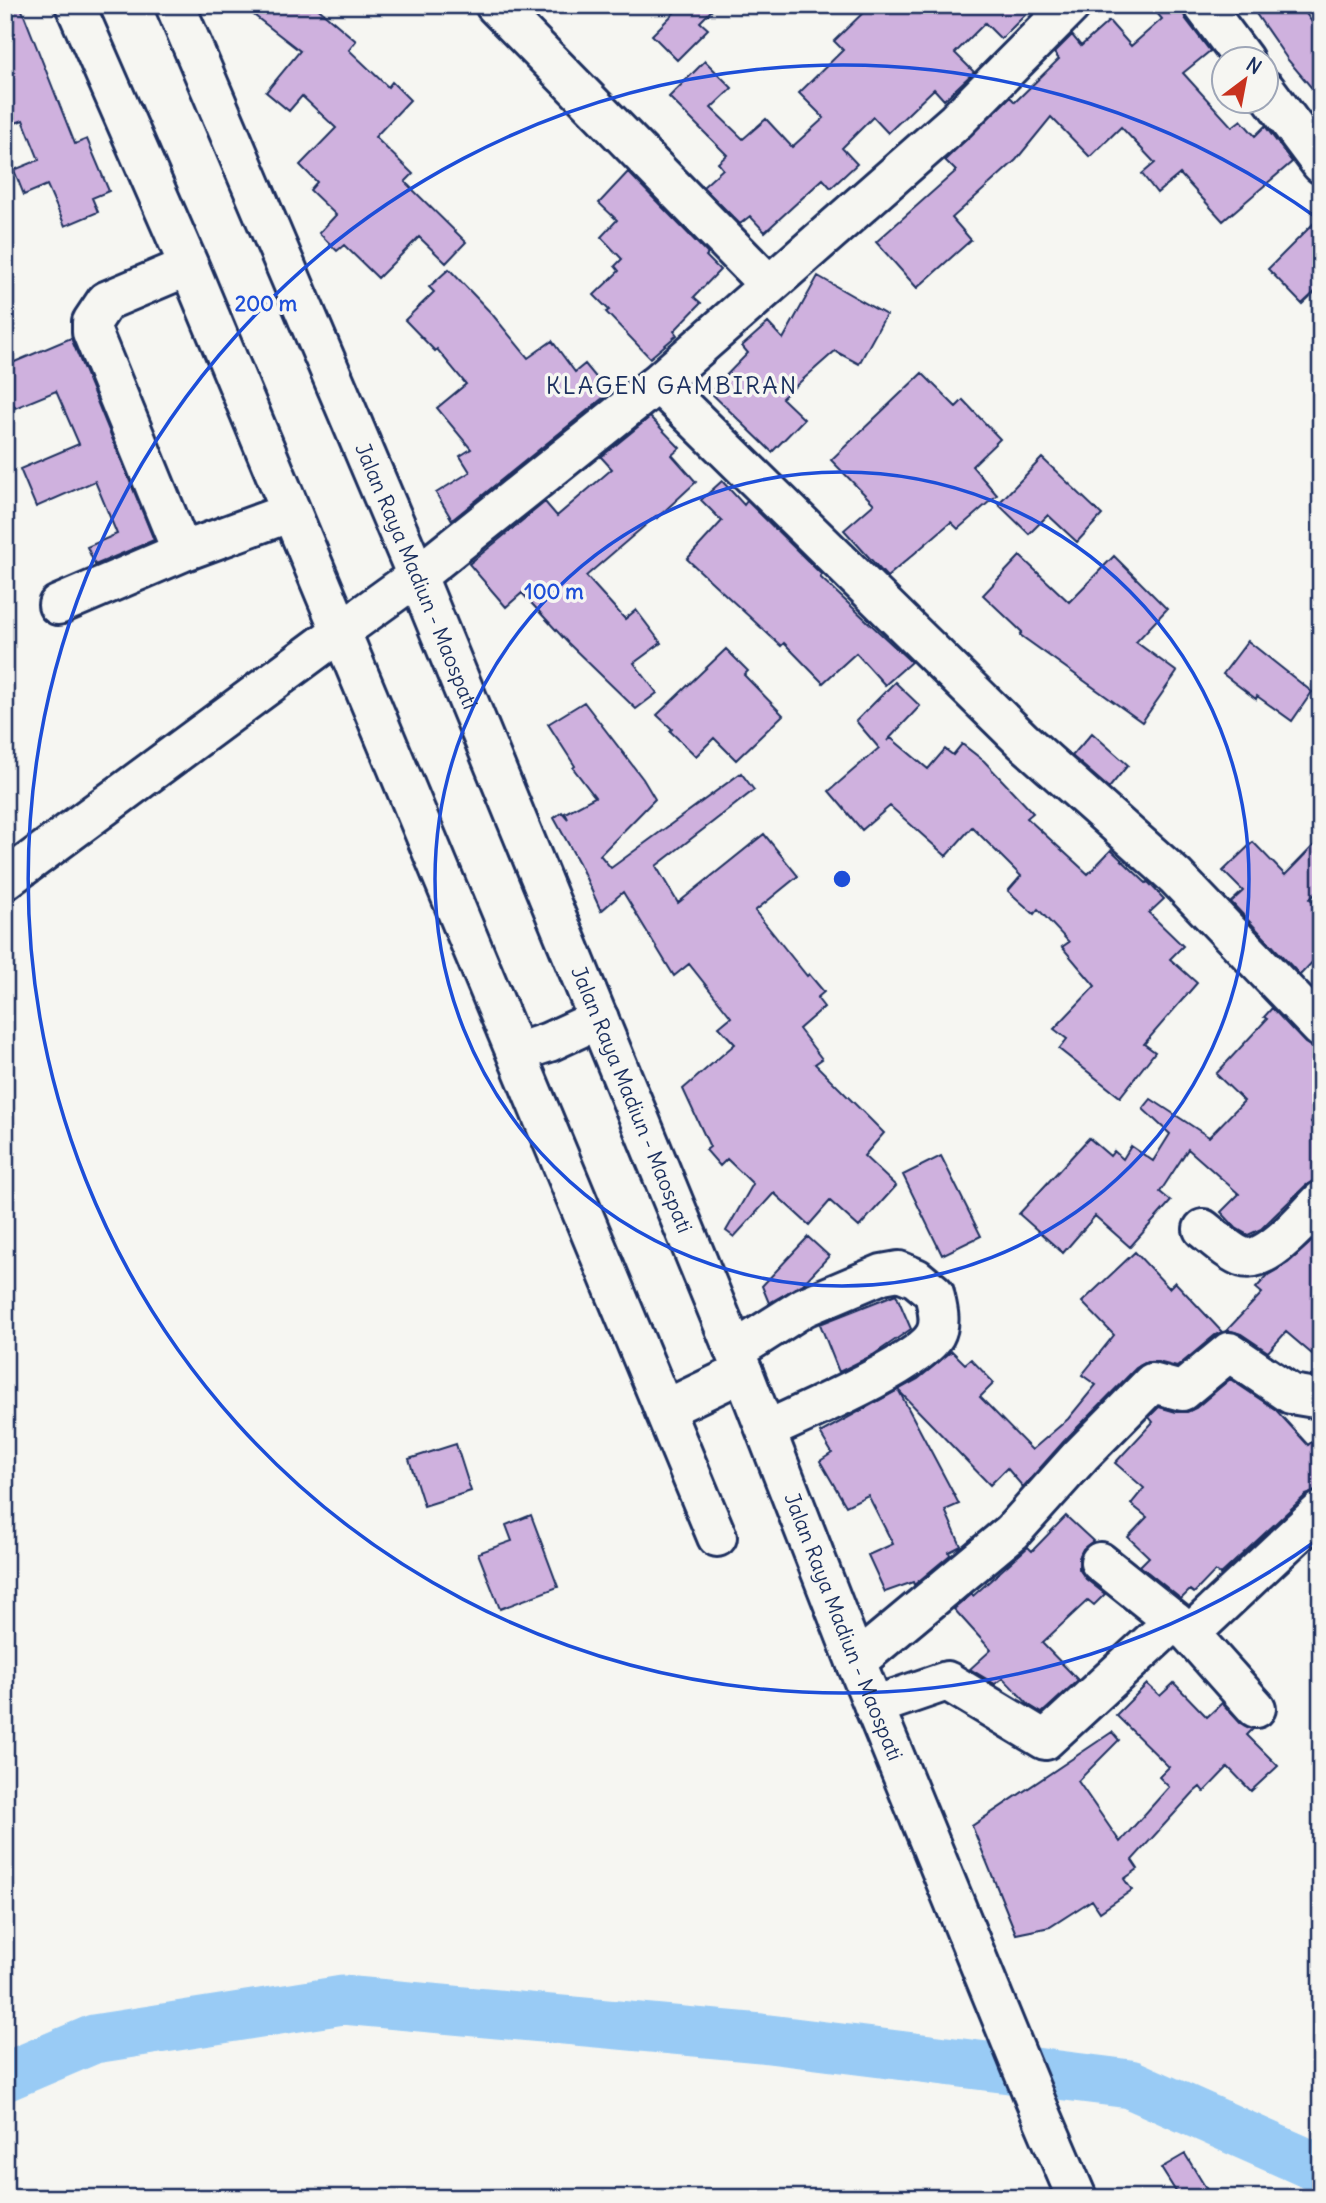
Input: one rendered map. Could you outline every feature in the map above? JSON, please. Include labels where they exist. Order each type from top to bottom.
[{"type":"main road","points":[[75,5],[189,267],[717,1536]]},
{"type":"main road","name":"Jalan Raya Madiun - Maospati","points":[[175,5],[417,576],[767,1430],[856,1662],[1077,2198]]},
{"type":"main road","points":[[495,5],[769,285]]},
{"type":"main road","points":[[5,880],[417,576],[658,383],[956,121],[1071,5]]},
{"type":"main road","points":[[1203,5],[1234,46]]},
{"type":"main road","points":[[1280,109],[1321,164]]},
{"type":"main road","points":[[182,552],[92,332],[92,322],[106,301],[189,267]]},
{"type":"main road","points":[[658,383],[1023,741],[1175,877],[1317,1017]]},
{"type":"main road","points":[[58,606],[182,552],[291,512]]},
{"type":"main road","points":[[516,1053],[549,1042],[599,1019]]},
{"type":"main road","points":[[1203,1229],[1243,1257],[1252,1258],[1260,1256],[1282,1240],[1321,1200]]},
{"type":"main road","points":[[664,1409],[739,1361],[804,1307],[882,1275],[899,1271],[916,1278],[934,1293],[939,1326],[934,1338],[914,1356],[891,1370],[767,1430]]},
{"type":"main road","points":[[856,1662],[1012,1532],[1073,1464],[1152,1383],[1182,1391],[1229,1352],[1291,1394],[1321,1399]]},
{"type":"main road","points":[[874,1706],[947,1681],[1045,1740],[1321,1511]]},
{"type":"main road","points":[[1100,1562],[1182,1628],[1256,1708]]},
{"type":"building","points":[[5,5],[20,5],[75,144],[87,139],[109,191],[92,198],[98,212],[65,226],[47,185],[24,195],[14,170],[39,160],[23,120],[5,127],[5,98],[12,96],[5,77]]},
{"type":"building","points":[[241,5],[314,5],[356,41],[349,50],[388,87],[392,82],[410,100],[375,137],[413,174],[405,182],[466,242],[446,263],[419,237],[378,278],[344,245],[337,251],[319,233],[336,215],[310,190],[317,182],[300,165],[336,128],[302,96],[289,111],[266,92],[300,51]]},
{"type":"building","points":[[682,5],[717,5],[700,22],[708,29],[677,60],[652,35]]},
{"type":"building","points":[[871,5],[1035,5],[1001,39],[985,23],[955,53],[974,72],[944,100],[934,89],[888,133],[873,117],[842,148],[857,164],[831,188],[823,179],[765,232],[750,216],[740,224],[703,187],[723,169],[718,163],[727,155],[669,97],[705,61],[732,88],[711,108],[743,139],[766,119],[792,147],[824,118],[799,93],[843,50],[834,41]]},
{"type":"building","points":[[1150,5],[1182,5],[1185,18],[1210,51],[1183,73],[1210,103],[1210,116],[1222,116],[1232,127],[1241,120],[1255,136],[1265,126],[1292,162],[1223,221],[1180,174],[1157,193],[1142,174],[1155,163],[1121,127],[1090,157],[1051,117],[1016,160],[952,218],[971,240],[917,288],[876,242],[956,171],[945,160],[1010,97],[1015,102],[1059,59],[1054,53],[1072,35],[1081,46],[1109,21],[1131,46],[1162,19]]},
{"type":"building","points":[[1250,5],[1300,5],[1321,35],[1321,99],[1288,60],[1280,46]]},
{"type":"building","points":[[628,172],[708,254],[706,256],[720,270],[694,297],[701,303],[674,331],[677,335],[650,358],[606,312],[609,310],[594,295],[619,271],[615,266],[622,259],[601,237],[617,220],[599,203]]},
{"type":"building","points":[[1321,216],[1321,286],[1302,304],[1268,269]]},
{"type":"building","points":[[449,269],[492,314],[528,358],[552,341],[575,372],[585,364],[609,393],[452,520],[436,493],[470,472],[460,456],[471,449],[437,408],[466,384],[437,349],[435,351],[405,320],[434,292],[429,287]]},
{"type":"building","points":[[818,276],[886,315],[859,364],[835,351],[782,398],[804,419],[772,452],[710,392],[748,353],[742,346],[768,323],[783,339]]},
{"type":"building","points":[[71,338],[154,540],[95,565],[87,547],[117,534],[95,481],[36,507],[20,469],[79,444],[56,391],[15,408],[5,385],[5,366]]},
{"type":"building","points":[[922,373],[956,407],[963,400],[1000,439],[972,466],[997,495],[958,529],[951,522],[887,577],[844,530],[874,504],[831,460]]},
{"type":"building","points":[[650,417],[680,448],[672,455],[696,482],[586,576],[625,619],[636,610],[661,643],[634,663],[657,693],[636,709],[568,643],[522,593],[506,607],[469,564],[545,502],[557,516],[612,469],[601,457]]},
{"type":"building","points":[[1042,458],[1102,515],[1077,542],[1048,515],[1029,534],[998,504]]},
{"type":"building","points":[[722,481],[744,505],[747,501],[822,575],[820,577],[911,662],[885,685],[856,653],[823,683],[784,643],[781,646],[687,559],[722,521],[701,500]]},
{"type":"building","points":[[1020,556],[1069,602],[1114,556],[1167,609],[1136,642],[1177,672],[1142,722],[1020,635],[1022,632],[983,595]]},
{"type":"building","points":[[1248,641],[1312,692],[1292,721],[1223,674]]},
{"type":"building","points":[[726,649],[748,671],[744,675],[783,715],[736,760],[714,738],[696,756],[657,715]]},
{"type":"building","points":[[895,682],[920,706],[887,741],[891,738],[928,769],[945,749],[953,755],[962,744],[984,761],[1033,813],[1027,818],[1088,874],[1111,850],[1164,899],[1149,913],[1183,946],[1170,959],[1197,983],[1144,1044],[1155,1052],[1120,1097],[1059,1049],[1067,1039],[1054,1029],[1095,986],[1062,947],[1069,942],[1038,909],[1034,914],[1008,891],[1021,876],[972,827],[946,856],[890,806],[862,830],[829,791],[879,748],[856,721]]},
{"type":"building","points":[[584,702],[643,779],[655,799],[600,855],[611,868],[741,773],[754,790],[656,866],[678,903],[764,834],[798,876],[755,911],[807,976],[809,974],[824,992],[817,998],[824,1007],[799,1029],[822,1059],[815,1064],[884,1133],[864,1156],[896,1186],[859,1227],[830,1201],[809,1225],[774,1193],[734,1237],[726,1231],[753,1184],[727,1159],[720,1166],[706,1150],[710,1147],[683,1089],[735,1044],[719,1027],[731,1017],[689,964],[674,976],[623,892],[601,911],[554,818],[562,812],[568,819],[565,813],[595,797],[573,768],[575,766],[548,724]]},
{"type":"building","points":[[1092,733],[1128,765],[1109,788],[1072,756]]},
{"type":"building","points":[[1321,838],[1321,888],[1310,899],[1321,908],[1321,953],[1300,975],[1231,902],[1243,891],[1223,871],[1253,842],[1285,875]]},
{"type":"building","points":[[1272,1008],[1305,1043],[1321,1053],[1321,1110],[1311,1122],[1321,1131],[1321,1180],[1314,1180],[1305,1186],[1261,1229],[1248,1235],[1236,1228],[1221,1212],[1239,1194],[1188,1149],[1160,1192],[1171,1201],[1130,1247],[1095,1216],[1063,1253],[1019,1214],[1089,1138],[1110,1156],[1114,1151],[1123,1159],[1131,1146],[1153,1161],[1170,1134],[1143,1109],[1151,1099],[1209,1137],[1244,1101],[1216,1074],[1267,1019],[1264,1017]]},
{"type":"building","points":[[941,1156],[981,1236],[942,1255],[903,1175]]},
{"type":"building","points":[[1321,1233],[1321,1342],[1312,1354],[1286,1332],[1268,1352],[1241,1334],[1227,1330],[1262,1293],[1256,1288],[1268,1275],[1288,1263]]},
{"type":"building","points":[[808,1237],[829,1256],[803,1284],[769,1303],[762,1286]]},
{"type":"building","points":[[1135,1252],[1169,1288],[1175,1282],[1222,1332],[1177,1367],[1147,1362],[1136,1368],[1023,1487],[1007,1468],[990,1485],[899,1391],[959,1504],[945,1510],[961,1546],[949,1552],[950,1555],[914,1585],[913,1582],[885,1592],[868,1555],[893,1544],[868,1495],[846,1506],[820,1461],[832,1453],[820,1433],[918,1379],[952,1351],[965,1364],[971,1359],[994,1383],[980,1397],[1032,1450],[1068,1419],[1096,1385],[1082,1375],[1114,1335],[1082,1302]]},
{"type":"building","points":[[896,1294],[911,1329],[873,1355],[839,1372],[820,1324]]},
{"type":"building","points":[[1230,1379],[1276,1410],[1308,1445],[1321,1434],[1321,1490],[1306,1495],[1220,1575],[1215,1571],[1194,1593],[1190,1590],[1181,1599],[1140,1566],[1149,1557],[1128,1537],[1147,1517],[1131,1504],[1144,1488],[1115,1463],[1153,1422],[1149,1417],[1159,1407],[1187,1412],[1196,1408]]},
{"type":"building","points":[[456,1444],[471,1491],[424,1506],[409,1459]]},
{"type":"building","points":[[531,1515],[558,1587],[500,1609],[478,1553],[512,1541],[506,1525]]},
{"type":"building","points":[[1066,1516],[1093,1541],[1083,1549],[1079,1558],[1079,1569],[1086,1579],[1105,1594],[1094,1605],[1088,1600],[1042,1643],[1078,1680],[1042,1713],[1029,1705],[1003,1678],[995,1684],[970,1669],[991,1650],[954,1609],[972,1594],[973,1596],[1028,1547],[1032,1551]]},
{"type":"building","points":[[1174,1683],[1207,1717],[1222,1703],[1240,1723],[1253,1729],[1247,1735],[1278,1766],[1251,1791],[1228,1767],[1204,1792],[1200,1787],[1132,1860],[1138,1869],[1124,1879],[1132,1890],[1100,1912],[1092,1900],[1050,1927],[1016,1934],[972,1826],[1112,1732],[1119,1740],[1078,1781],[1120,1842],[1169,1787],[1159,1777],[1169,1767],[1116,1715],[1147,1684],[1160,1696]]},
{"type":"building","points":[[1185,2154],[1212,2198],[1180,2198],[1161,2168]]},
{"type":"waterway","points":[[5,2077],[94,2039],[343,2000],[761,2038],[1130,2084],[1321,2169]]},
{"type":"district","name":"KLAGEN GAMBIRAN","points":[[672,386]]}]
